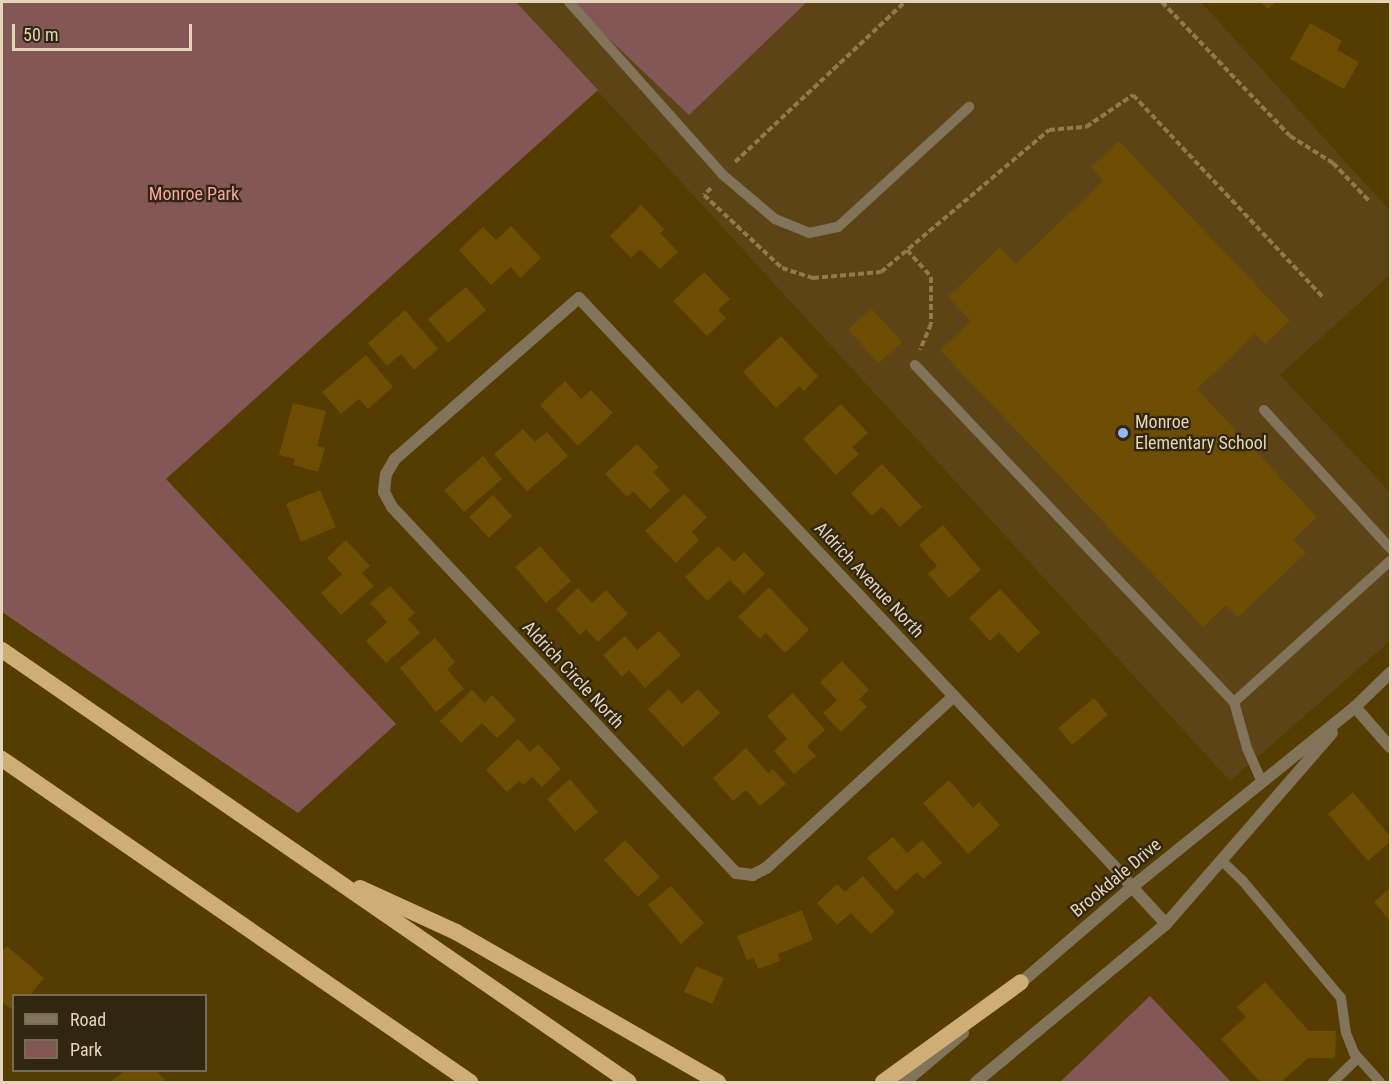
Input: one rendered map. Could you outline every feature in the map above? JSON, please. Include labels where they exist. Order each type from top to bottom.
[{"type":"highway","points":[[2,650],[629,1083]]},
{"type":"highway","points":[[2,759],[471,1083]]},
{"type":"highway","points":[[320,870],[456,932],[718,1083]]},
{"type":"highway","points":[[883,1083],[1022,982]]},
{"type":"street","name":"Aldrich Avenue North","points":[[579,298],[1166,924]]},
{"type":"street","name":"Aldrich Circle North","points":[[579,298],[395,459],[386,474],[384,492],[400,516],[723,862],[736,873],[753,875],[766,868],[954,696]]},
{"type":"street","name":"Brookdale Drive","points":[[976,1083],[1166,924],[1355,707],[1390,672]]},
{"type":"street","name":"Brookdale Drive","points":[[905,1083],[1132,887],[1355,707]]},
{"type":"street","points":[[1355,707],[1390,747]]},
{"type":"lane","points":[[569,2],[723,175],[775,219],[809,233],[838,227],[969,107]]},
{"type":"lane","points":[[915,364],[1234,702],[1247,748],[1262,782]]},
{"type":"lane","points":[[1264,410],[1390,548]]},
{"type":"lane","points":[[1234,702],[1390,561]]},
{"type":"lane","points":[[1221,860],[1242,880],[1341,998],[1346,1033],[1358,1058],[1380,1083]]},
{"type":"lane","points":[[1333,1083],[1358,1058]]},
{"type":"path","points":[[905,2],[704,195],[782,268],[813,278],[881,272],[1049,130],[1086,128],[1133,95],[1323,297]]},
{"type":"path","points":[[1162,2],[1290,136],[1333,163],[1370,201]]},
{"type":"path","points":[[907,250],[931,277],[931,324],[915,364]]},
{"type":"shaded area","name":"Monroe Elementary School","points":[[516,2],[1201,2],[1390,211],[1390,275],[1280,375],[1390,492],[1390,641],[1230,781]]},
{"type":"green space","name":"Monroe Park","points":[[2,2],[516,2],[598,90],[166,479],[396,724],[298,813],[2,612]]},
{"type":"green space","points":[[570,2],[807,2],[689,115]]},
{"type":"green space","points":[[1150,996],[1231,1082],[1060,1082]]},
{"type":"building","points":[[1260,2],[1276,2],[1268,9]]},
{"type":"building","points":[[1310,23],[1342,41],[1337,50],[1359,62],[1344,89],[1290,59]]},
{"type":"building","name":"Monroe Elementary School","points":[[1119,141],[1290,321],[1265,344],[1255,334],[1197,389],[1317,517],[1293,540],[1306,553],[1238,617],[1226,605],[1203,627],[940,350],[971,321],[948,297],[1000,247],[1016,264],[1103,181],[1091,167]]},
{"type":"building","points":[[641,205],[664,229],[660,233],[678,252],[660,269],[640,249],[631,258],[610,236]]},
{"type":"building","points":[[511,226],[541,258],[520,278],[511,267],[491,285],[459,250],[483,227],[496,240]]},
{"type":"building","points":[[704,272],[730,299],[718,310],[726,318],[707,336],[673,301]]},
{"type":"building","points":[[466,287],[486,310],[448,343],[428,319]]},
{"type":"building","points":[[871,308],[902,342],[879,363],[848,330]]},
{"type":"building","points":[[405,310],[438,349],[414,370],[401,354],[387,366],[368,343]]},
{"type":"building","points":[[781,336],[818,376],[804,391],[800,386],[776,408],[743,372]]},
{"type":"building","points":[[366,355],[393,387],[368,409],[359,399],[341,414],[322,392]]},
{"type":"building","points":[[565,381],[581,399],[591,390],[613,413],[578,446],[540,405]]},
{"type":"building","points":[[293,403],[326,411],[317,446],[325,448],[318,472],[293,465],[295,459],[279,455]]},
{"type":"building","points":[[841,404],[868,433],[852,447],[859,454],[836,475],[803,439]]},
{"type":"building","points":[[523,429],[535,442],[547,432],[568,456],[527,491],[494,454]]},
{"type":"building","points":[[637,444],[659,467],[653,472],[670,490],[650,509],[633,491],[627,497],[605,474]]},
{"type":"building","points":[[483,456],[502,479],[464,512],[444,490]]},
{"type":"building","points":[[882,464],[922,507],[900,527],[882,507],[872,516],[851,493]]},
{"type":"building","points":[[320,490],[336,527],[301,542],[286,504]]},
{"type":"building","points":[[684,494],[707,517],[692,532],[699,540],[676,563],[645,531]]},
{"type":"building","points":[[493,495],[512,516],[489,538],[469,517]]},
{"type":"building","points":[[943,525],[981,570],[949,598],[928,574],[937,566],[919,545]]},
{"type":"building","points":[[346,540],[370,566],[362,573],[374,586],[341,615],[321,593],[342,574],[327,558]]},
{"type":"building","points":[[540,546],[571,581],[546,603],[515,567]]},
{"type":"building","points":[[718,546],[734,562],[744,552],[765,574],[744,594],[730,580],[707,601],[685,577]]},
{"type":"building","points":[[390,586],[415,613],[408,619],[420,633],[386,663],[366,641],[387,622],[370,603]]},
{"type":"building","points":[[769,587],[809,630],[785,653],[766,633],[760,639],[738,617]]},
{"type":"building","points":[[578,588],[592,603],[606,590],[628,614],[598,642],[586,629],[580,635],[556,609]]},
{"type":"building","points":[[1000,589],[1040,632],[1018,653],[999,632],[990,641],[969,618]]},
{"type":"building","points":[[659,631],[681,655],[645,688],[629,670],[622,677],[603,655],[625,636],[637,650]]},
{"type":"building","points":[[435,638],[455,662],[447,669],[464,689],[436,712],[400,668]]},
{"type":"building","points":[[842,661],[869,690],[859,699],[867,707],[841,732],[823,713],[837,700],[820,682]]},
{"type":"building","points":[[669,689],[682,704],[698,689],[720,713],[683,747],[648,709]]},
{"type":"building","points":[[472,690],[485,703],[492,695],[516,720],[497,738],[482,723],[461,743],[440,721]]},
{"type":"building","points":[[793,693],[825,730],[807,746],[816,756],[794,774],[774,751],[787,739],[767,716]]},
{"type":"building","points":[[1094,698],[1108,715],[1072,745],[1058,728]]},
{"type":"building","points":[[518,739],[530,752],[538,744],[561,769],[542,787],[532,777],[523,785],[519,781],[507,792],[486,770]]},
{"type":"building","points":[[746,748],[768,773],[773,769],[786,784],[760,806],[746,790],[733,801],[713,778]]},
{"type":"building","points":[[570,779],[598,812],[575,832],[547,799]]},
{"type":"building","points":[[949,780],[973,808],[979,802],[1000,825],[968,854],[923,803]]},
{"type":"building","points":[[1353,792],[1390,836],[1390,842],[1368,861],[1328,814]]},
{"type":"building","points":[[893,837],[907,853],[922,840],[942,863],[923,879],[917,872],[896,891],[867,858]]},
{"type":"building","points":[[625,840],[660,877],[638,897],[604,860]]},
{"type":"building","points":[[863,876],[895,912],[871,934],[851,913],[837,925],[817,903],[837,884],[845,892]]},
{"type":"building","points":[[671,886],[704,923],[681,944],[648,905]]},
{"type":"building","points":[[1390,888],[1390,921],[1374,902]]},
{"type":"building","points":[[802,910],[813,940],[778,954],[780,961],[758,969],[754,958],[747,960],[737,936]]},
{"type":"building","points":[[7,946],[44,978],[31,994],[12,994],[12,1010],[2,1002],[2,952]]},
{"type":"building","points":[[696,966],[724,978],[712,1004],[684,992]]},
{"type":"building","points":[[1265,982],[1309,1031],[1336,1031],[1335,1058],[1308,1058],[1281,1082],[1260,1082],[1221,1039],[1246,1017],[1237,1007]]},
{"type":"building","points":[[123,1072],[158,1072],[167,1082],[111,1082]]},
{"type":"place","name":"Monroe Elementary School","points":[[1123,433]]}]
